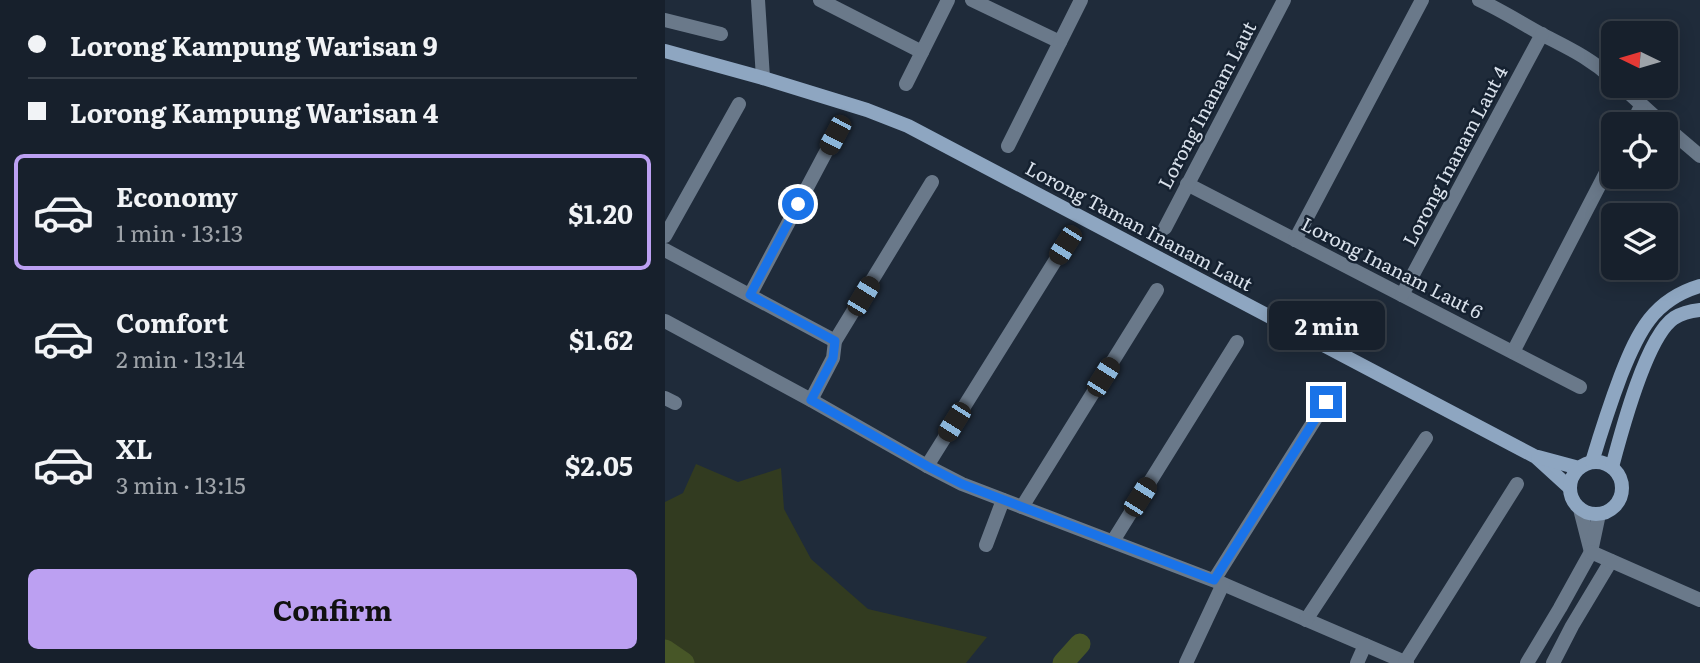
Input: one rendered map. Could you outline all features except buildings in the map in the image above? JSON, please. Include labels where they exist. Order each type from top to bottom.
[{"type":"main road","name":"Lorong Taman Inanam Laut","points":[[665,51],[867,110],[908,126],[1537,457],[1570,488]]},
{"type":"main road","points":[[1537,457],[1585,465],[1605,464],[1612,467],[1621,480],[1621,495],[1613,508],[1599,514],[1586,513],[1574,503],[1571,481],[1585,465],[1641,330],[1665,303],[1700,286]]},
{"type":"main road","points":[[1612,467],[1629,406],[1655,341],[1674,318],[1700,310]]},
{"type":"street","points":[[758,0],[763,78]]},
{"type":"street","points":[[820,0],[922,52]]},
{"type":"street","points":[[906,84],[948,0]]},
{"type":"street","points":[[972,0],[1060,42]]},
{"type":"street","points":[[1008,146],[1081,0]]},
{"type":"street","name":"Lorong Inanam Laut","points":[[1165,228],[1284,0]]},
{"type":"street","points":[[1295,240],[1422,0]]},
{"type":"street","points":[[1479,0],[1506,6],[1542,34],[1579,53],[1601,70]]},
{"type":"street","points":[[665,20],[721,34]]},
{"type":"street","name":"Lorong Inanam Laut 4","points":[[1402,295],[1542,34]]},
{"type":"street","points":[[1633,98],[1648,112]]},
{"type":"street","points":[[665,236],[739,104]]},
{"type":"street","points":[[1638,112],[1641,106]]},
{"type":"street","points":[[750,295],[835,135]]},
{"type":"street","points":[[1678,137],[1700,156]]},
{"type":"street","points":[[811,400],[833,358],[835,341],[932,182]]},
{"type":"street","points":[[1513,352],[1601,182]]},
{"type":"street","name":"Lorong Inanam Laut 6","points":[[1187,184],[1580,387]]},
{"type":"street","points":[[927,466],[1065,245]]},
{"type":"street","points":[[665,250],[835,341]]},
{"type":"street","points":[[1022,508],[1157,289]]},
{"type":"street","points":[[665,321],[962,484],[1219,582],[1406,662],[1517,484]]},
{"type":"street","points":[[1113,541],[1237,342]]},
{"type":"street","points":[[1186,663],[1219,582],[1326,402]]},
{"type":"street","points":[[1306,620],[1426,438]]},
{"type":"street","points":[[986,545],[1003,500]]},
{"type":"street","points":[[1580,509],[1591,552]]},
{"type":"street","points":[[1527,663],[1591,552],[1599,514]]},
{"type":"street","points":[[1591,552],[1700,600]]},
{"type":"street","points":[[1553,663],[1611,561]]},
{"type":"street","points":[[1357,663],[1365,645]]},
{"type":"green space","points":[[696,464],[738,482],[781,468],[784,509],[811,559],[868,609],[987,637],[966,663],[665,663],[665,502],[683,493]]},
{"type":"waterway","points":[[1063,663],[1080,644]]},
{"type":"waterway","points":[[665,650],[684,663]]},
{"type":"route","points":[[798,204],[750,295],[835,341],[833,358],[811,400],[962,484],[1214,580],[1326,402]]}]
